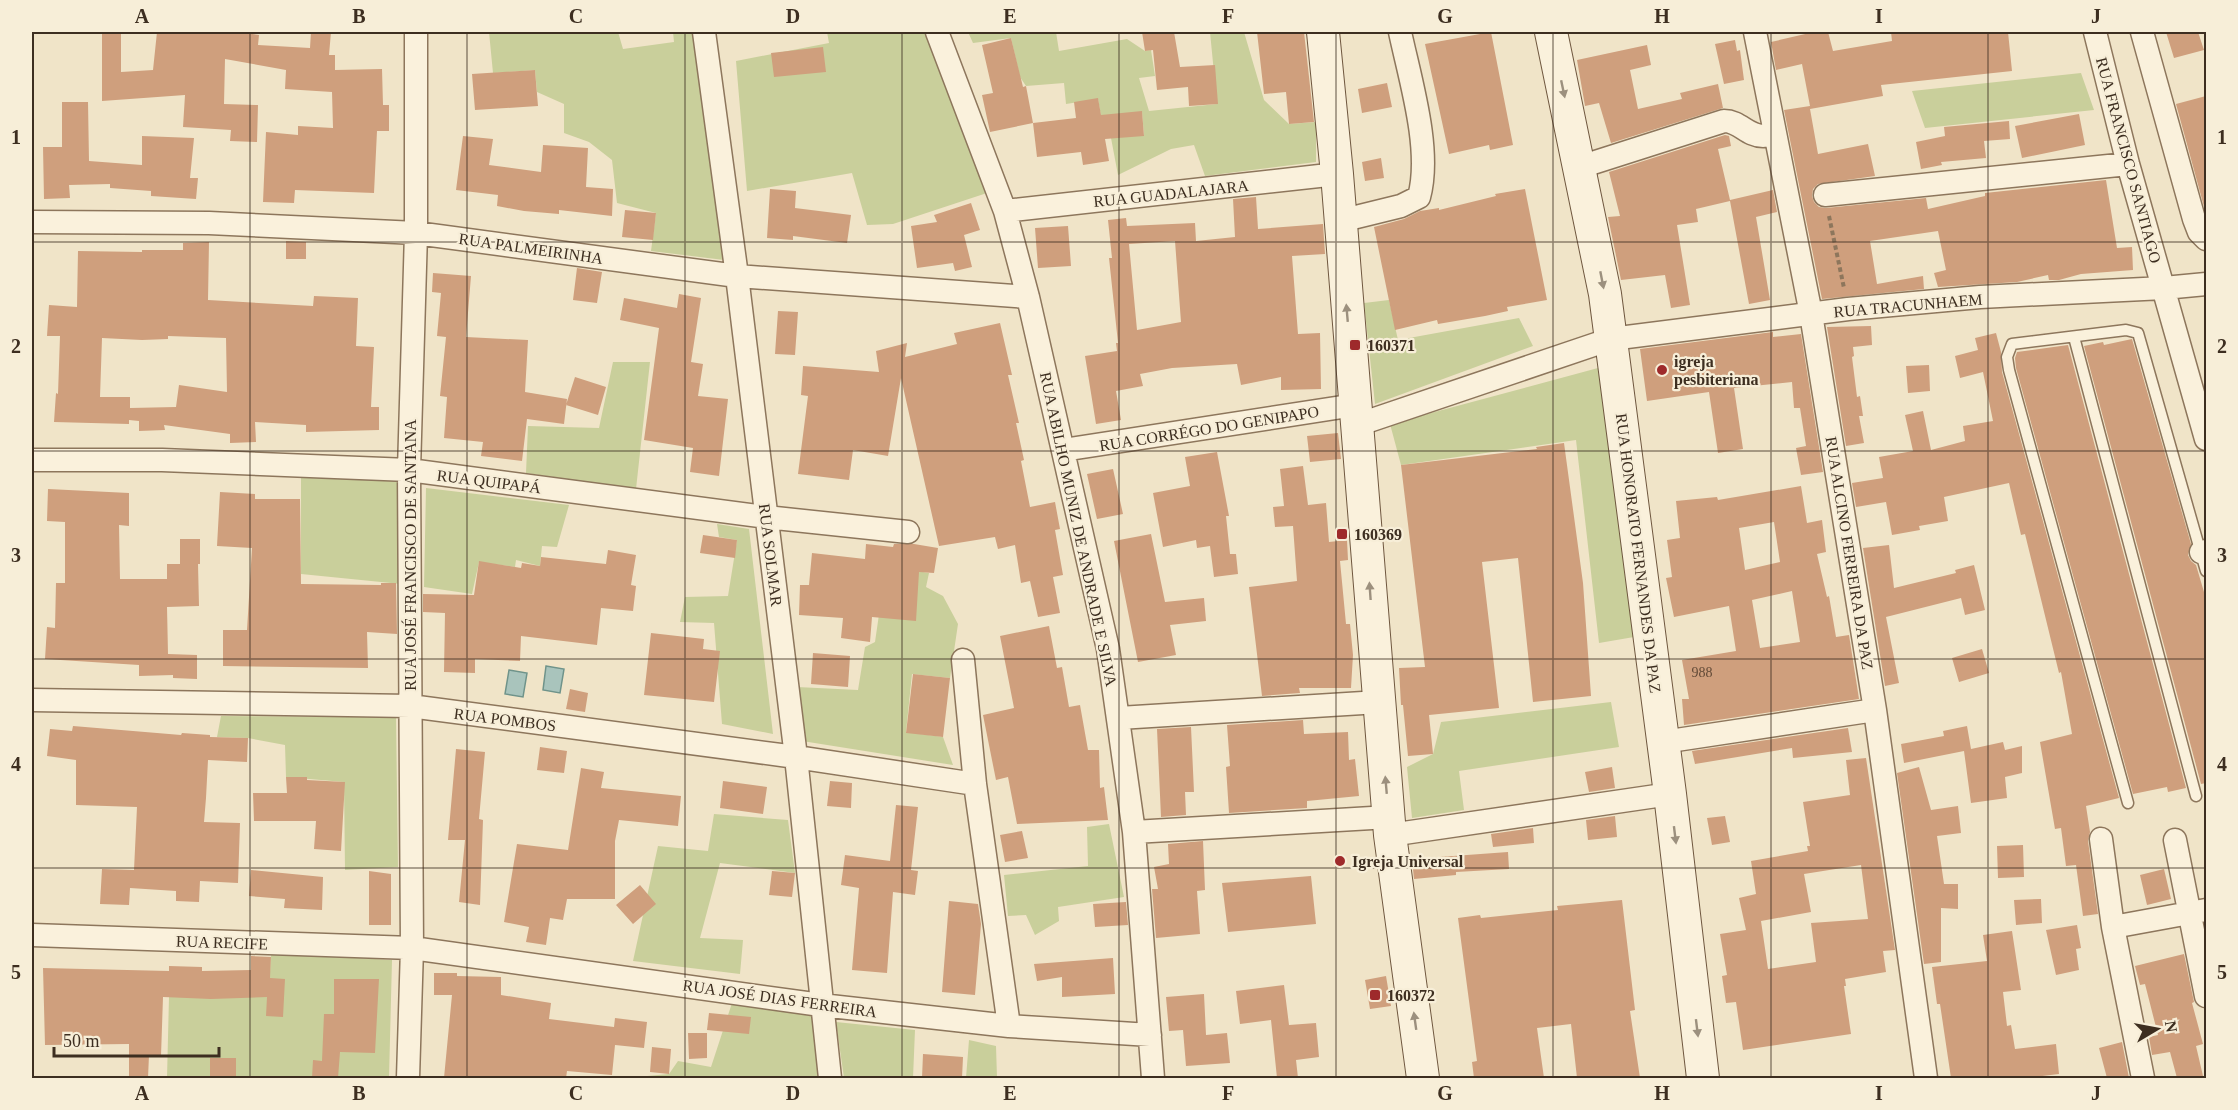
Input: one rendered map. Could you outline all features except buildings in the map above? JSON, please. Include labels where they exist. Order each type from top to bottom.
[{"type":"main road","points":[[1323,32],[1337,174],[1389,826],[1423,1078]]},
{"type":"main road","name":"RUA HONORATO FERNANDES DA PAZ","points":[[1551,32],[1605,294],[1670,794],[1703,1078]]},
{"type":"street","name":"RUA JOSÉ FRANCISCO DE SANTANA","points":[[408,1078],[412,948],[409,471],[416,233],[416,32]]},
{"type":"street","name":"RUA ABILHO MUNIZ DE ANDRADE E SILVA","points":[[937,32],[1005,211],[1028,297],[1108,649],[1134,832],[1153,1078]]},
{"type":"street","points":[[1340,220],[1401,206],[1419,197],[1423,184],[1424,159],[1400,32]]},
{"type":"street","name":"RUA ALCINO FERREIRA DA PAZ","points":[[1755,32],[1811,314],[1875,710],[1926,1078]]},
{"type":"street","name":"RUA FRANCISCO SANTIAGO","points":[[2095,32],[2128,164],[2205,429]]},
{"type":"street","points":[[2142,32],[2194,219],[2199,232],[2206,239]]},
{"type":"street","name":"RUA SOLMAR","points":[[711,33],[737,276],[796,757],[830,1078]]},
{"type":"street","points":[[1580,167],[1724,121],[1732,121],[1752,135],[1763,136]]},
{"type":"street","points":[[1825,195],[2128,164]]},
{"type":"street","name":"RUA GUADALAJARA","points":[[1005,211],[1337,174]]},
{"type":"street","name":"RUA PALMEIRINHA","points":[[32,222],[208,223],[416,233],[737,276],[1028,297]]},
{"type":"street","name":"RUA TRACUNHAEM","points":[[1611,339],[1848,309],[1980,297],[2206,284]]},
{"type":"street","name":"RUA CORRÉGO DO GENIPAPO","points":[[1063,450],[1356,415],[1611,339]]},
{"type":"street","name":"RUA QUIPAPÁ","points":[[32,460],[162,460],[409,471],[766,517],[908,532]]},
{"type":"street","points":[[963,660],[975,784],[1009,1026]]},
{"type":"street","name":"RUA POMBOS","points":[[32,700],[410,706],[796,757],[975,784]]},
{"type":"street","points":[[1119,718],[1379,702]]},
{"type":"street","points":[[1663,742],[1875,710]]},
{"type":"street","points":[[1134,832],[1389,826],[1670,794]]},
{"type":"street","points":[[2100,839],[2114,927],[2143,1078]]},
{"type":"street","points":[[2175,840],[2198,911],[2206,996]]},
{"type":"street","points":[[2114,927],[2198,911]]},
{"type":"street","name":"RUA RECIFE","points":[[32,935],[412,948]]},
{"type":"street","name":"RUA JOSÉ DIAS FERREIRA","points":[[412,948],[821,1005],[1009,1026],[1150,1035]]},
{"type":"lane","points":[[2128,803],[2007,357],[2012,344],[2126,330],[2138,333],[2205,558]]},
{"type":"lane","points":[[2074,337],[2196,796]]},
{"type":"path","points":[[1825,195],[1848,309]]},
{"type":"green space","points":[[489,32],[618,32],[623,49],[674,42],[673,32],[694,32],[724,260],[651,251],[656,213],[617,203],[612,160],[589,142],[564,133],[564,104],[537,92],[535,70],[493,73]]},
{"type":"green space","points":[[827,32],[929,32],[990,192],[893,224],[867,225],[852,173],[747,191],[736,61],[829,43]]},
{"type":"green space","points":[[968,32],[1056,32],[1059,51],[1127,39],[1145,51],[1151,50],[1155,76],[1139,78],[1149,111],[1217,104],[1210,32],[1244,32],[1264,100],[1289,124],[1316,122],[1316,162],[1205,176],[1194,145],[1171,149],[1118,175],[1111,138],[1144,135],[1142,112],[1101,116],[1098,99],[1066,104],[1064,83],[1026,86],[1020,77],[1011,38],[973,43]]},
{"type":"green space","points":[[2081,73],[2094,110],[1925,128],[1912,91]]},
{"type":"green space","points":[[1389,300],[1398,340],[1519,318],[1533,346],[1375,404],[1364,303]]},
{"type":"green space","points":[[613,362],[650,362],[636,489],[526,473],[528,426],[599,428]]},
{"type":"green space","points":[[1598,368],[1634,637],[1599,643],[1576,440],[1401,465],[1390,424]]},
{"type":"green space","points":[[301,478],[397,479],[401,584],[301,574]]},
{"type":"green space","points":[[426,488],[569,505],[557,547],[542,546],[540,566],[516,560],[515,567],[479,562],[472,594],[424,587]]},
{"type":"green space","points":[[717,524],[749,529],[773,734],[722,724],[714,623],[680,622],[685,597],[728,596],[737,540],[719,537]]},
{"type":"green space","points":[[886,566],[929,573],[926,587],[943,596],[958,624],[950,678],[912,674],[906,732],[943,737],[953,765],[802,741],[797,687],[858,690],[865,647],[875,642]]},
{"type":"green space","points":[[1611,702],[1619,747],[1459,771],[1464,810],[1412,818],[1407,767],[1433,754],[1441,722]]},
{"type":"green space","points":[[221,716],[396,717],[398,867],[345,870],[344,782],[286,777],[285,745],[248,738],[217,737]]},
{"type":"green space","points":[[714,814],[788,820],[795,873],[720,863],[700,938],[743,940],[740,974],[633,961],[658,846],[708,851]]},
{"type":"green space","points":[[1109,824],[1124,897],[1058,907],[1059,921],[1035,935],[1026,915],[1008,916],[1004,875],[1088,866],[1087,827]]},
{"type":"green space","points":[[277,953],[392,960],[389,1078],[167,1078],[169,997],[270,972],[271,955]]},
{"type":"green space","points":[[732,1003],[812,1016],[819,1078],[625,1078],[669,1074],[678,1061],[711,1067]]},
{"type":"green space","points":[[836,1022],[915,1030],[913,1078],[844,1078]]},
{"type":"green space","points":[[969,1040],[996,1046],[997,1078],[966,1078]]},
{"type":"water","points":[[546,666],[564,669],[560,693],[543,690]]},
{"type":"water","points":[[509,670],[527,673],[523,697],[505,694]]},
{"type":"place","name":"160371","points":[[1355,345]]},
{"type":"place","name":"igreja pesbiteriana","points":[[1662,370]]},
{"type":"place","name":"160369","points":[[1342,534]]},
{"type":"place","name":"Igreja Universal","points":[[1340,861]]},
{"type":"place","name":"160372","points":[[1375,995]]}]
